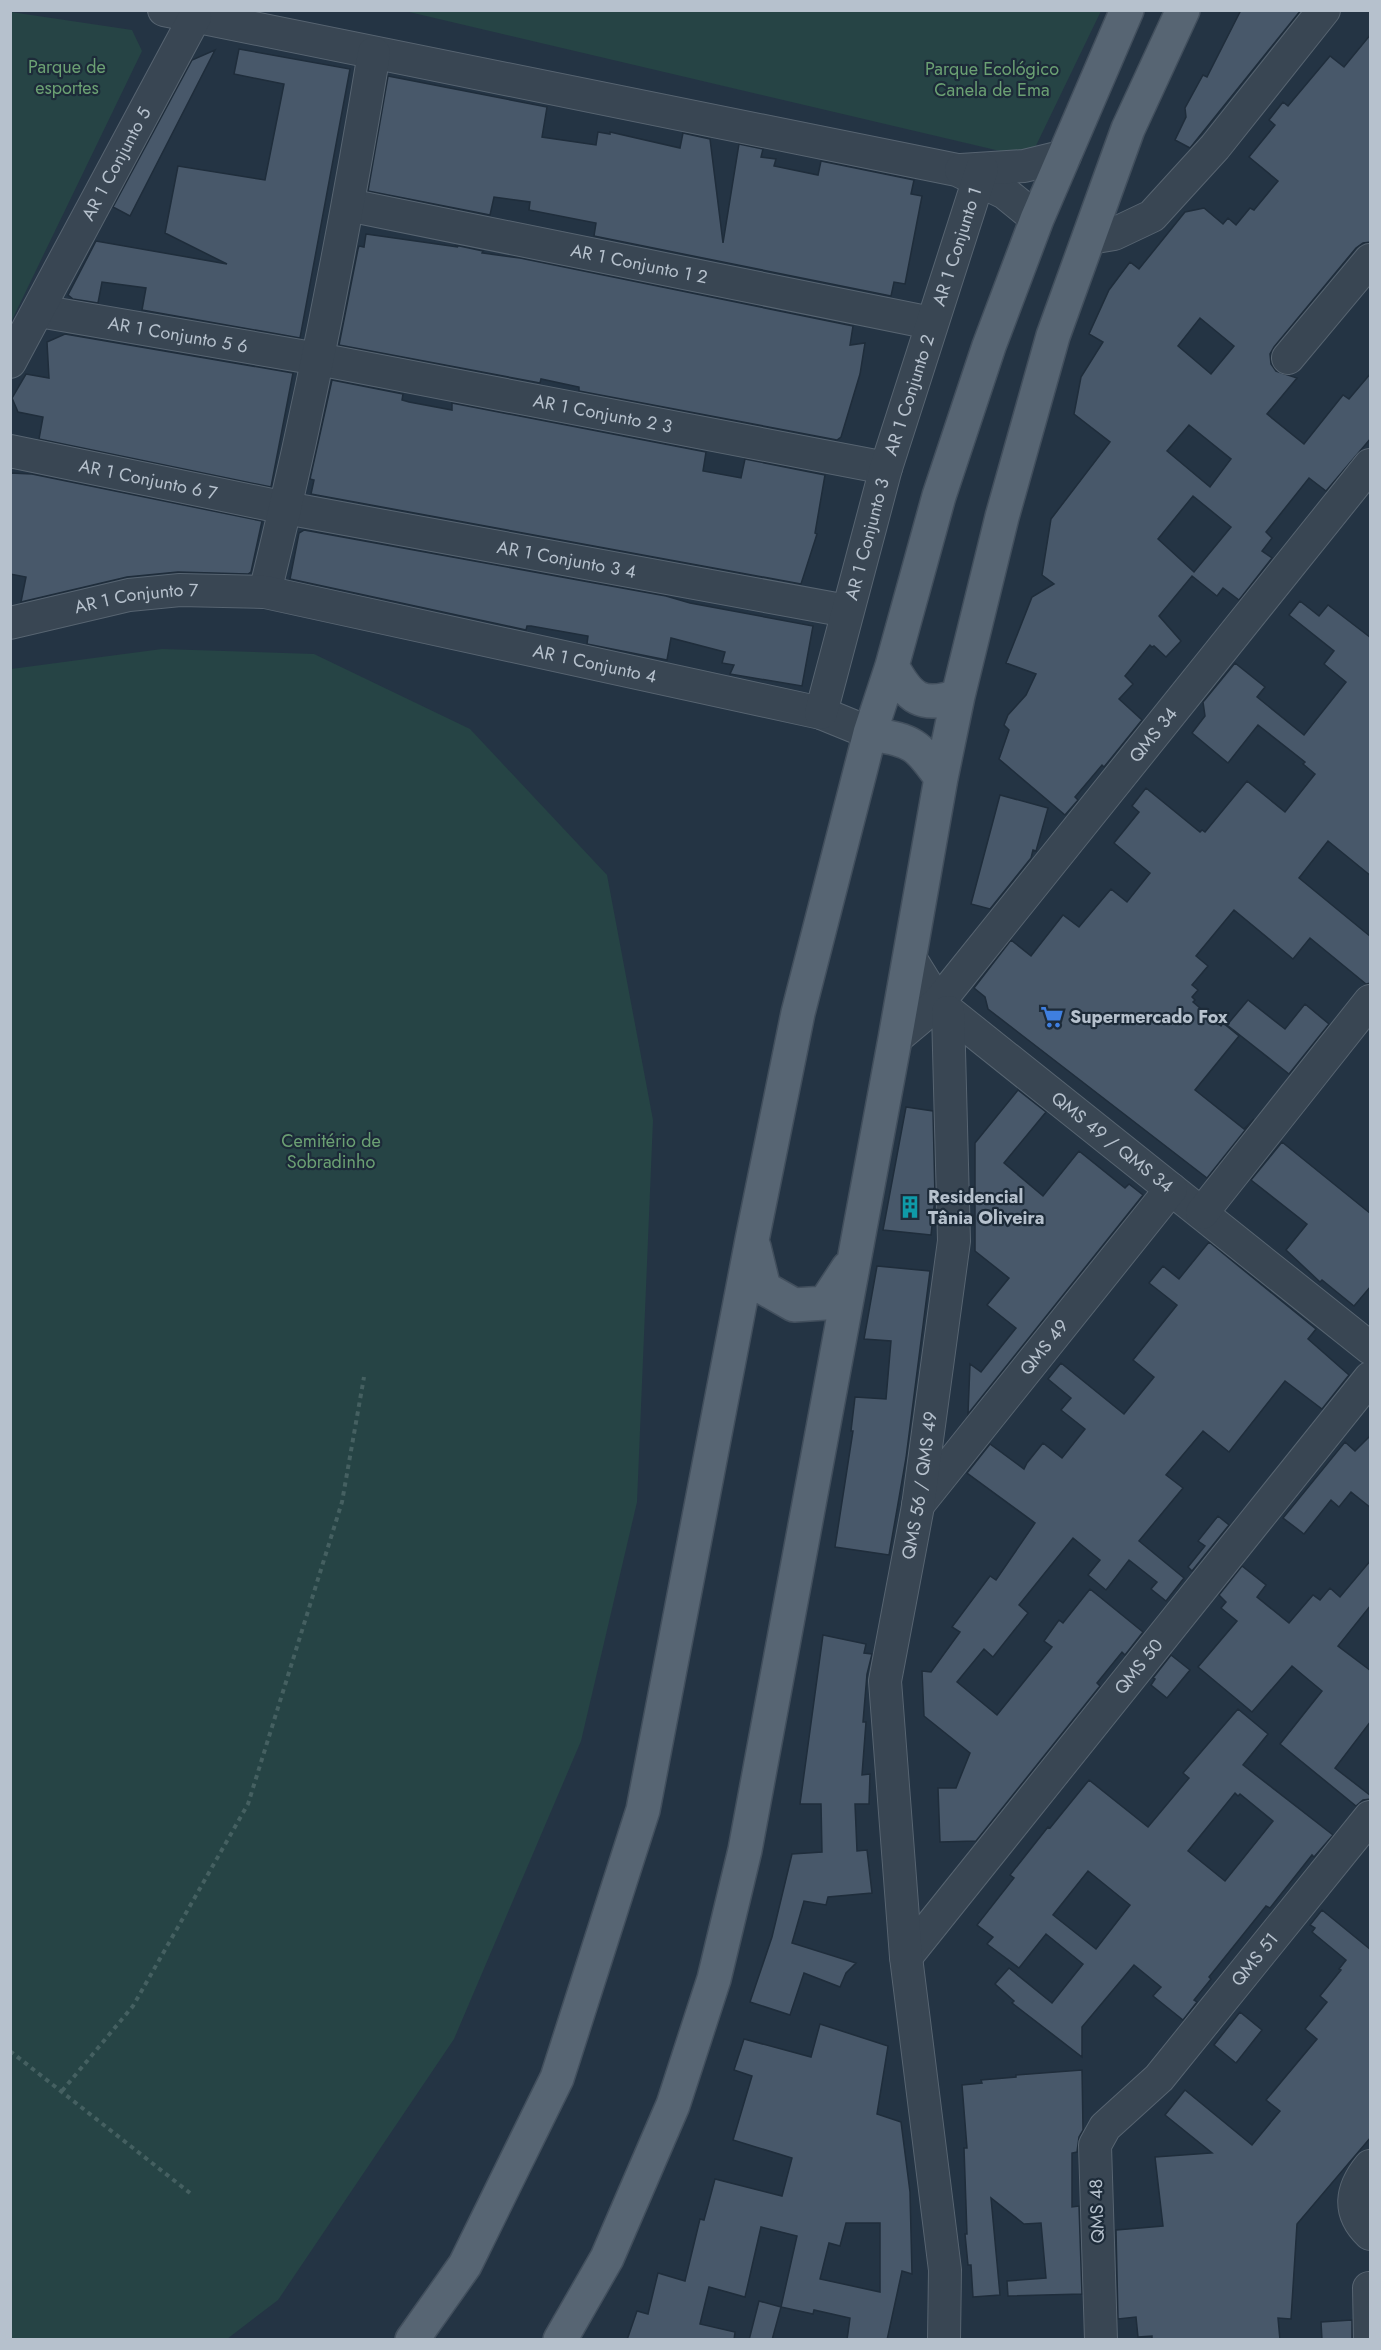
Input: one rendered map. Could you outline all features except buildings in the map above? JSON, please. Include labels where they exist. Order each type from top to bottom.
[{"type":"main road","points":[[412,2340],[465,2265],[557,2078],[643,1810],[752,1240],[798,1013],[870,733],[892,666],[939,496],[989,346],[1037,219],[1127,10]]},
{"type":"main road","points":[[560,2340],[607,2258],[673,2105],[714,1979],[745,1850],[910,958],[941,778],[958,696],[1002,517],[1053,336],[1128,129],[1183,10]]},
{"type":"main road","points":[[892,666],[904,689],[918,698],[929,702],[958,696]]},
{"type":"main road","points":[[870,733],[906,741],[924,753],[941,778]]},
{"type":"main road","points":[[752,1240],[764,1288],[794,1305],[825,1303],[855,1258]]},
{"type":"street","points":[[164,10],[972,173],[1024,166],[1065,156]]},
{"type":"street","points":[[1090,238],[1114,234],[1152,216],[1215,147],[1324,10]]},
{"type":"street","name":"AR 1 Conjunto 5","points":[[10,362],[195,17]]},
{"type":"street","points":[[265,592],[286,508],[318,359],[374,53]]},
{"type":"street","points":[[972,173],[1005,193],[1037,219]]},
{"type":"street","name":"AR 1 Conjunto 1","points":[[931,323],[972,173]]},
{"type":"street","name":"AR 1 Conjunto 1 2","points":[[348,205],[931,323]]},
{"type":"street","points":[[1288,358],[1371,260]]},
{"type":"street","name":"AR 1 Conjunto 5 6","points":[[39,311],[318,359]]},
{"type":"street","name":"AR 1 Conjunto 2","points":[[886,468],[931,323]]},
{"type":"street","name":"AR 1 Conjunto 2 3","points":[[318,359],[886,468]]},
{"type":"street","name":"AR 1 Conjunto 6 7","points":[[10,451],[286,508]]},
{"type":"street","name":"QMS 34","points":[[895,1039],[943,1007],[1371,465]]},
{"type":"street","name":"AR 1 Conjunto 3","points":[[847,611],[886,468]]},
{"type":"street","name":"AR 1 Conjunto 3 4","points":[[286,508],[847,611]]},
{"type":"street","name":"AR 1 Conjunto 7","points":[[10,623],[129,595],[180,590],[265,592]]},
{"type":"street","name":"AR 1 Conjunto 4","points":[[265,592],[821,713],[870,733]]},
{"type":"street","points":[[821,713],[847,611]]},
{"type":"street","points":[[910,958],[943,1007]]},
{"type":"street","points":[[1202,1213],[1371,1001]]},
{"type":"street","name":"QMS 49 / QMS 34","points":[[943,1007],[1371,1348]]},
{"type":"street","name":"QMS 56 / QMS 49","points":[[943,1007],[954,1241],[918,1506],[885,1681],[906,1957],[945,2270],[944,2340]]},
{"type":"street","name":"QMS 49","points":[[918,1506],[1171,1189]]},
{"type":"street","name":"QMS 50","points":[[906,1957],[1371,1378]]},
{"type":"street","name":"QMS 51","points":[[1136,2100],[1159,2078],[1371,1818]]},
{"type":"street","name":"QMS 48","points":[[1101,2340],[1095,2145],[1105,2127],[1136,2100]]},
{"type":"street","points":[[1371,2166],[1355,2189],[1354,2207],[1363,2227],[1371,2234]]},
{"type":"street","points":[[1370,2288],[1370,2340]]},
{"type":"path","points":[[62,2091],[133,2006],[248,1804],[342,1502],[364,1377]]},
{"type":"path","points":[[10,2051],[190,2193]]},
{"type":"green space","name":"Parque Ecológico Canela de Ema","points":[[405,11],[1101,11],[1030,158]]},
{"type":"green space","name":"Parque de esportes","points":[[11,12],[132,30],[142,51],[11,322]]},
{"type":"green space","name":"Cemitério de Sobradinho","points":[[162,649],[314,654],[470,729],[607,875],[653,1120],[637,1502],[581,1741],[454,2039],[278,2300],[227,2339],[11,2339],[11,669]]},
{"type":"place","name":"Supermercado Fox","points":[[1052,1017]]},
{"type":"place","name":"Residencial Tânia Oliveira","points":[[910,1207]]}]
